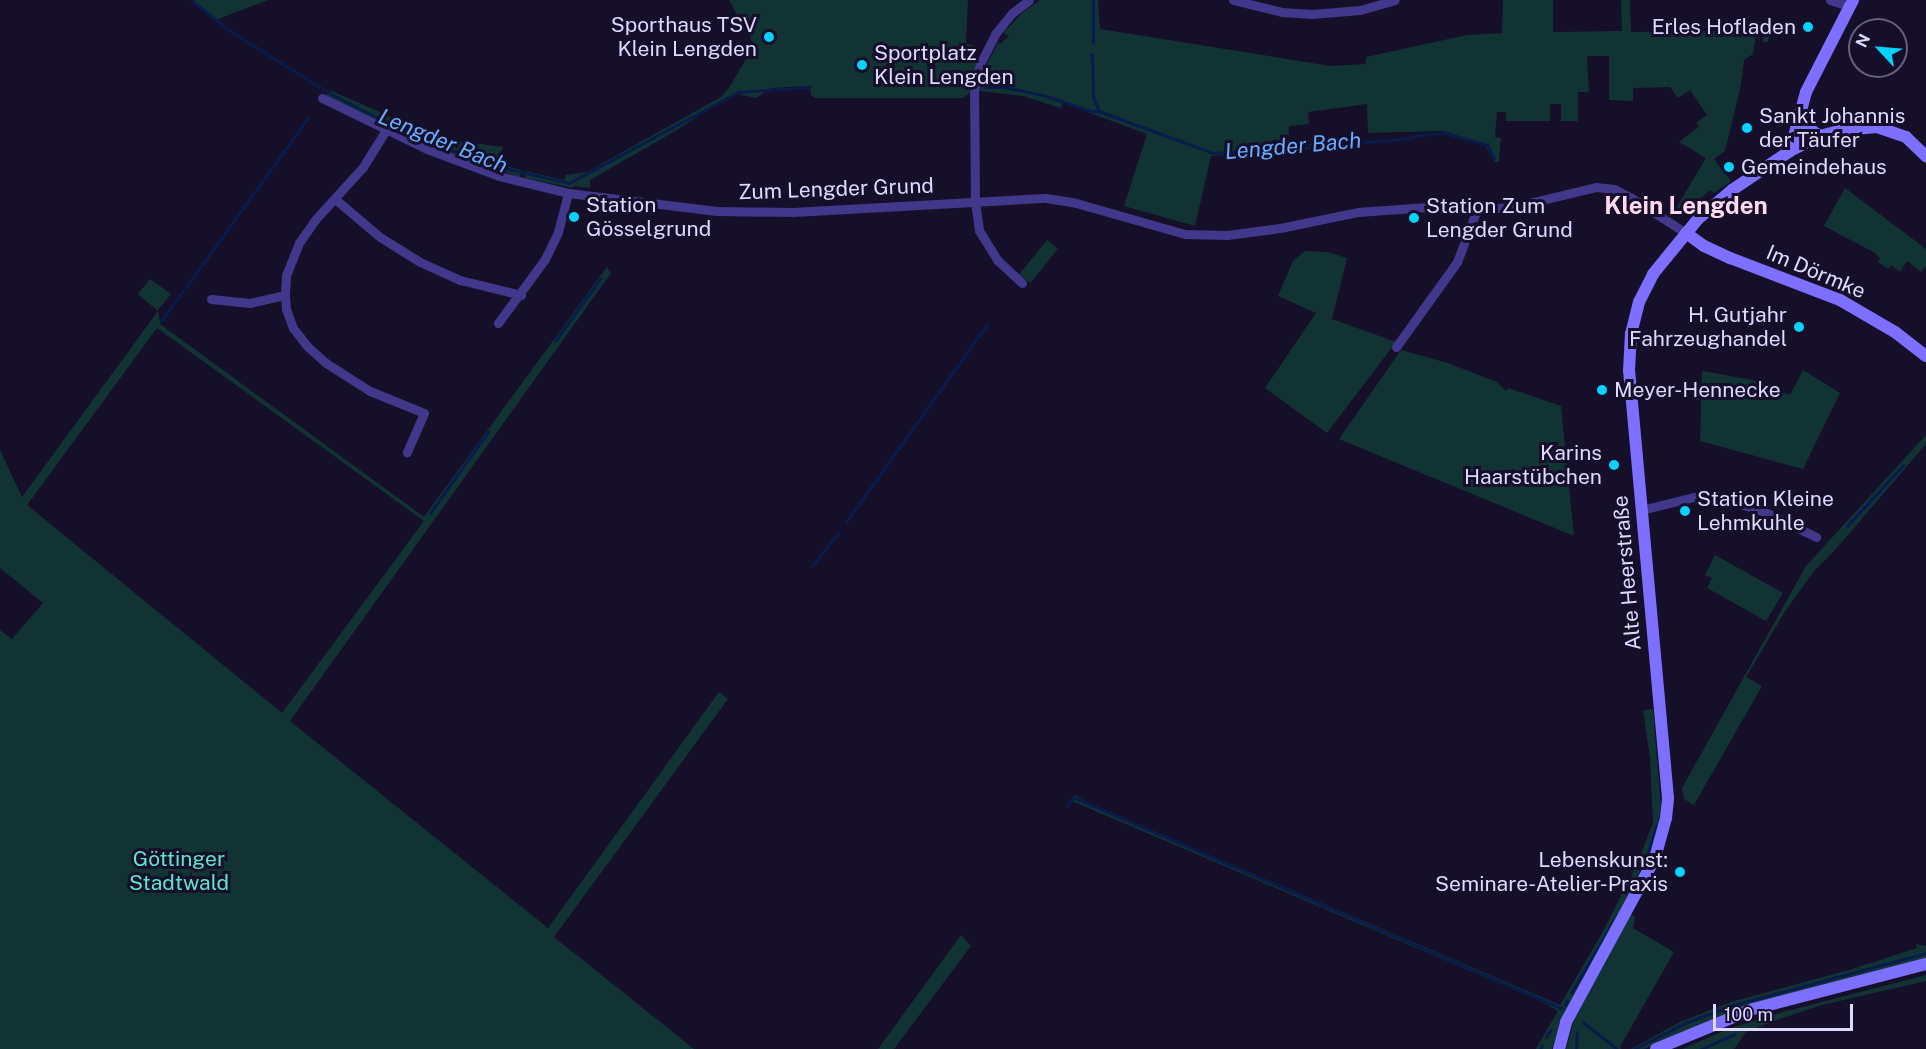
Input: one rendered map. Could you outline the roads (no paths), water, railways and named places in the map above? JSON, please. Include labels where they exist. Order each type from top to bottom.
[{"type":"main road","points":[[1790,151],[1799,114],[1820,63],[1851,3]]},
{"type":"main road","points":[[1799,114],[1808,128],[1820,136]]},
{"type":"main road","name":"Alte Heerstraße","points":[[1559,1049],[1566,1022],[1658,852],[1664,830],[1668,798],[1629,380],[1631,333],[1640,302],[1653,274],[1686,233],[1732,190],[1790,151],[1820,136],[1862,127],[1887,129],[1906,137],[1926,156]]},
{"type":"main road","name":"Im Dörmke","points":[[1686,233],[1704,246],[1730,258],[1840,300],[1895,332],[1926,356]]},
{"type":"main road","points":[[1656,1049],[1753,1009],[1926,964]]},
{"type":"street","points":[[1009,0],[1016,10]]},
{"type":"street","points":[[1022,283],[998,261],[979,230],[975,201],[975,81],[980,64],[995,34],[1016,10],[1029,0]]},
{"type":"street","points":[[1233,0],[1268,10],[1312,14],[1360,10],[1395,0]]},
{"type":"street","points":[[1830,0],[1851,3]]},
{"type":"street","name":"Zum Lengder Grund","points":[[322,98],[386,130],[489,173],[568,193],[671,206],[742,212],[1026,198],[1076,203],[1155,226],[1202,235],[1280,228],[1369,211],[1427,207],[1477,209],[1512,207],[1575,190],[1605,187],[1630,197],[1686,233]]},
{"type":"street","points":[[386,130],[363,167],[298,243],[287,270],[285,296],[286,309],[293,328],[307,346],[326,363],[370,391],[424,413],[407,452]]},
{"type":"street","points":[[498,323],[521,295],[552,246],[568,193]]},
{"type":"street","points":[[335,199],[372,231],[420,262],[471,284],[521,295]]},
{"type":"street","points":[[1396,347],[1457,262],[1477,209]]},
{"type":"street","points":[[211,299],[250,303],[285,296]]},
{"type":"street","points":[[1641,510],[1694,497],[1725,499],[1765,512],[1816,537]]},
{"type":"waterway","name":"Lengder Bach","points":[[191,0],[229,30],[281,63],[331,94],[399,129],[487,164],[569,183],[738,92],[810,87]]},
{"type":"waterway","points":[[1093,0],[1093,43]]},
{"type":"waterway","points":[[1092,54],[1093,97],[1099,111]]},
{"type":"waterway","name":"Lengder Bach","points":[[985,87],[1005,87],[1043,95],[1087,110],[1101,112],[1213,153],[1404,139],[1445,133],[1487,145],[1494,158]]},
{"type":"waterway","points":[[186,287],[308,118]]},
{"type":"waterway","points":[[555,341],[600,279]]},
{"type":"waterway","points":[[161,321],[183,291]]},
{"type":"waterway","points":[[846,522],[987,324]]},
{"type":"waterway","points":[[430,513],[488,432]]},
{"type":"waterway","points":[[1847,526],[1903,465]]},
{"type":"waterway","points":[[812,566],[839,532]]},
{"type":"waterway","points":[[1067,806],[1073,797],[1561,1008]]},
{"type":"waterway","points":[[1634,884],[1646,860],[1656,825]]},
{"type":"waterway","points":[[1571,993],[1618,914]]},
{"type":"waterway","points":[[1634,1049],[1685,1023],[1733,1005],[1926,953]]},
{"type":"waterway","points":[[1565,1005],[1567,1000]]},
{"type":"waterway","points":[[1583,1022],[1617,1049]]},
{"type":"waterway","points":[[1546,1037],[1551,1029]]},
{"type":"waterway","points":[[1576,1049],[1577,1032]]},
{"type":"waterway","points":[[1701,1049],[1734,1034]]},
{"type":"waterway","points":[[1540,1049],[1542,1045]]},
{"type":"place","name":"Erles Hofladen","points":[[1808,27]]},
{"type":"place","name":"Sporthaus TSV Klein Lengden","points":[[769,37]]},
{"type":"place","name":"Sportplatz Klein Lengden","points":[[862,65]]},
{"type":"place","name":"Sankt Johannis der Täufer","points":[[1747,128]]},
{"type":"place","name":"Gemeindehaus","points":[[1729,167]]},
{"type":"place","name":"Station Gösselgrund","points":[[574,217]]},
{"type":"place","name":"Station Zum Lengder Grund","points":[[1414,218]]},
{"type":"place","name":"H. Gutjahr Fahrzeughandel","points":[[1799,327]]},
{"type":"place","name":"Meyer-Hennecke","points":[[1602,390]]},
{"type":"place","name":"Karins Haarstübchen","points":[[1614,465]]},
{"type":"place","name":"Station Kleine Lehmkuhle","points":[[1685,511]]},
{"type":"place","name":"Lebenskunst: Seminare-Atelier-Praxis","points":[[1680,872]]},
{"type":"district","name":"Klein Lengden","points":[[1686,206]]},
{"type":"park label","name":"Göttinger Stadtwald","points":[[179,871]]}]
